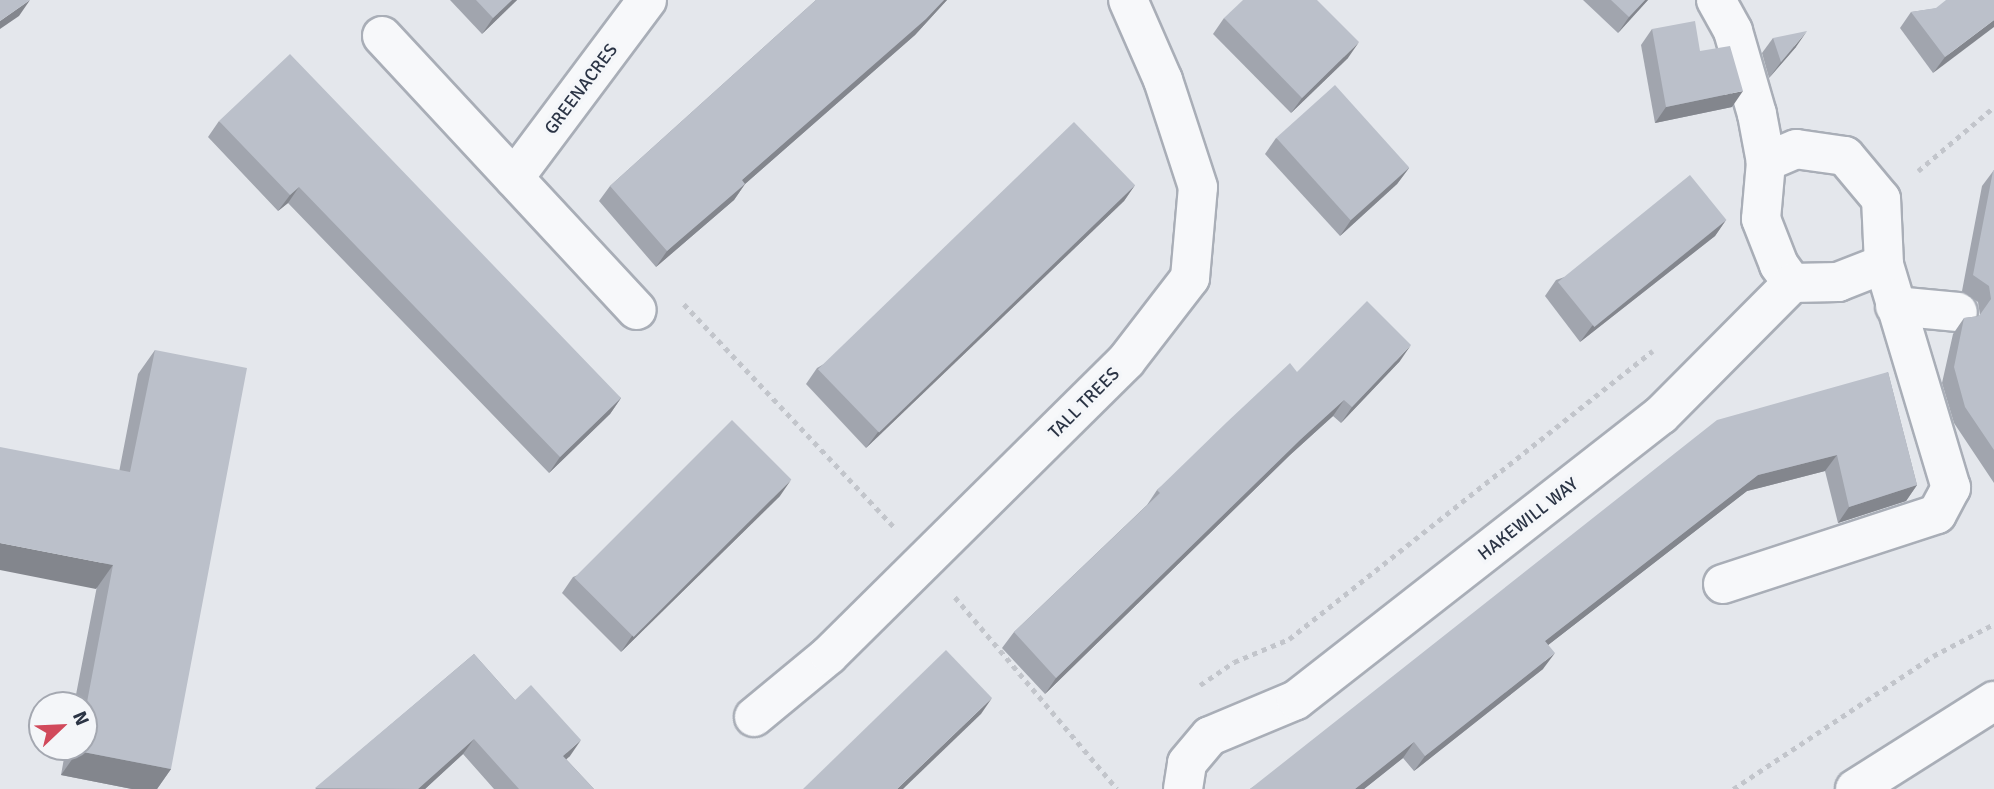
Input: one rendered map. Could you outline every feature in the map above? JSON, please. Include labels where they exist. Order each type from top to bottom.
[{"type":"street","name":"GREENACRES","points":[[514,178],[647,0]]},
{"type":"street","name":"TALL TREES","points":[[754,717],[829,655],[1126,362],[1190,278],[1198,187],[1163,80],[1128,0]]},
{"type":"street","points":[[1716,0],[1733,31],[1766,162],[1761,219],[1779,265],[1792,283],[1838,282],[1884,264]]},
{"type":"street","points":[[382,36],[637,310]]},
{"type":"street","points":[[1723,584],[1937,514],[1951,488],[1884,264],[1881,199],[1870,181],[1845,156],[1796,149],[1766,162]]},
{"type":"street","name":"HAKEWILL WAY","points":[[1183,789],[1186,763],[1210,736],[1307,692],[1661,415],[1792,283]]},
{"type":"street","points":[[1895,306],[1958,312]]},
{"type":"street","points":[[1855,789],[1994,701]]},
{"type":"path","points":[[637,310],[664,283],[924,561],[1117,789]]},
{"type":"path","points":[[1733,789],[1933,656],[1994,624]]},
{"type":"building","points":[[0,0],[30,0],[0,21]]},
{"type":"building","points":[[476,0],[512,0],[493,18]]},
{"type":"building","points":[[816,0],[944,0],[926,19],[742,180],[745,184],[667,251],[610,186]]},
{"type":"building","points":[[1243,0],[1317,0],[1359,42],[1302,98],[1224,18]]},
{"type":"building","points":[[1611,0],[1645,0],[1629,17]]},
{"type":"building","points":[[1946,0],[1994,0],[1994,20],[1945,57],[1911,12],[1936,8]]},
{"type":"building","points":[[1695,21],[1700,51],[1730,46],[1743,91],[1666,107],[1652,29]]},
{"type":"building","points":[[1807,31],[1781,62],[1773,38]]},
{"type":"building","points":[[290,54],[621,398],[560,457],[299,187],[290,195],[219,121]]},
{"type":"building","points":[[1335,85],[1409,167],[1351,220],[1276,138]]},
{"type":"building","points":[[1074,122],[1135,185],[879,433],[818,369]]},
{"type":"building","points":[[1994,170],[1994,450],[1965,407],[1954,367],[1964,318],[1979,316],[1991,299],[1989,286],[1973,275]]},
{"type":"building","points":[[1690,175],[1727,220],[1594,327],[1558,282]]},
{"type":"building","points":[[1367,301],[1411,345],[1352,407],[1344,400],[1301,439],[1056,678],[1014,632],[1160,493],[1157,490],[1227,422],[1290,363],[1297,372]]},
{"type":"building","points":[[155,350],[247,368],[171,769],[98,755],[98,691],[89,691],[113,565],[0,543],[0,447],[130,472]]},
{"type":"building","points":[[1888,372],[1917,485],[1849,507],[1837,455],[1758,475],[1545,641],[1555,653],[1425,756],[1414,742],[1355,789],[1250,789],[1717,420]]},
{"type":"building","points":[[732,420],[791,479],[634,637],[574,578]]},
{"type":"building","points":[[946,650],[992,698],[897,789],[803,789]]},
{"type":"building","points":[[474,654],[515,700],[531,685],[581,740],[563,756],[594,789],[519,789],[474,739],[418,789],[315,788]]}]
